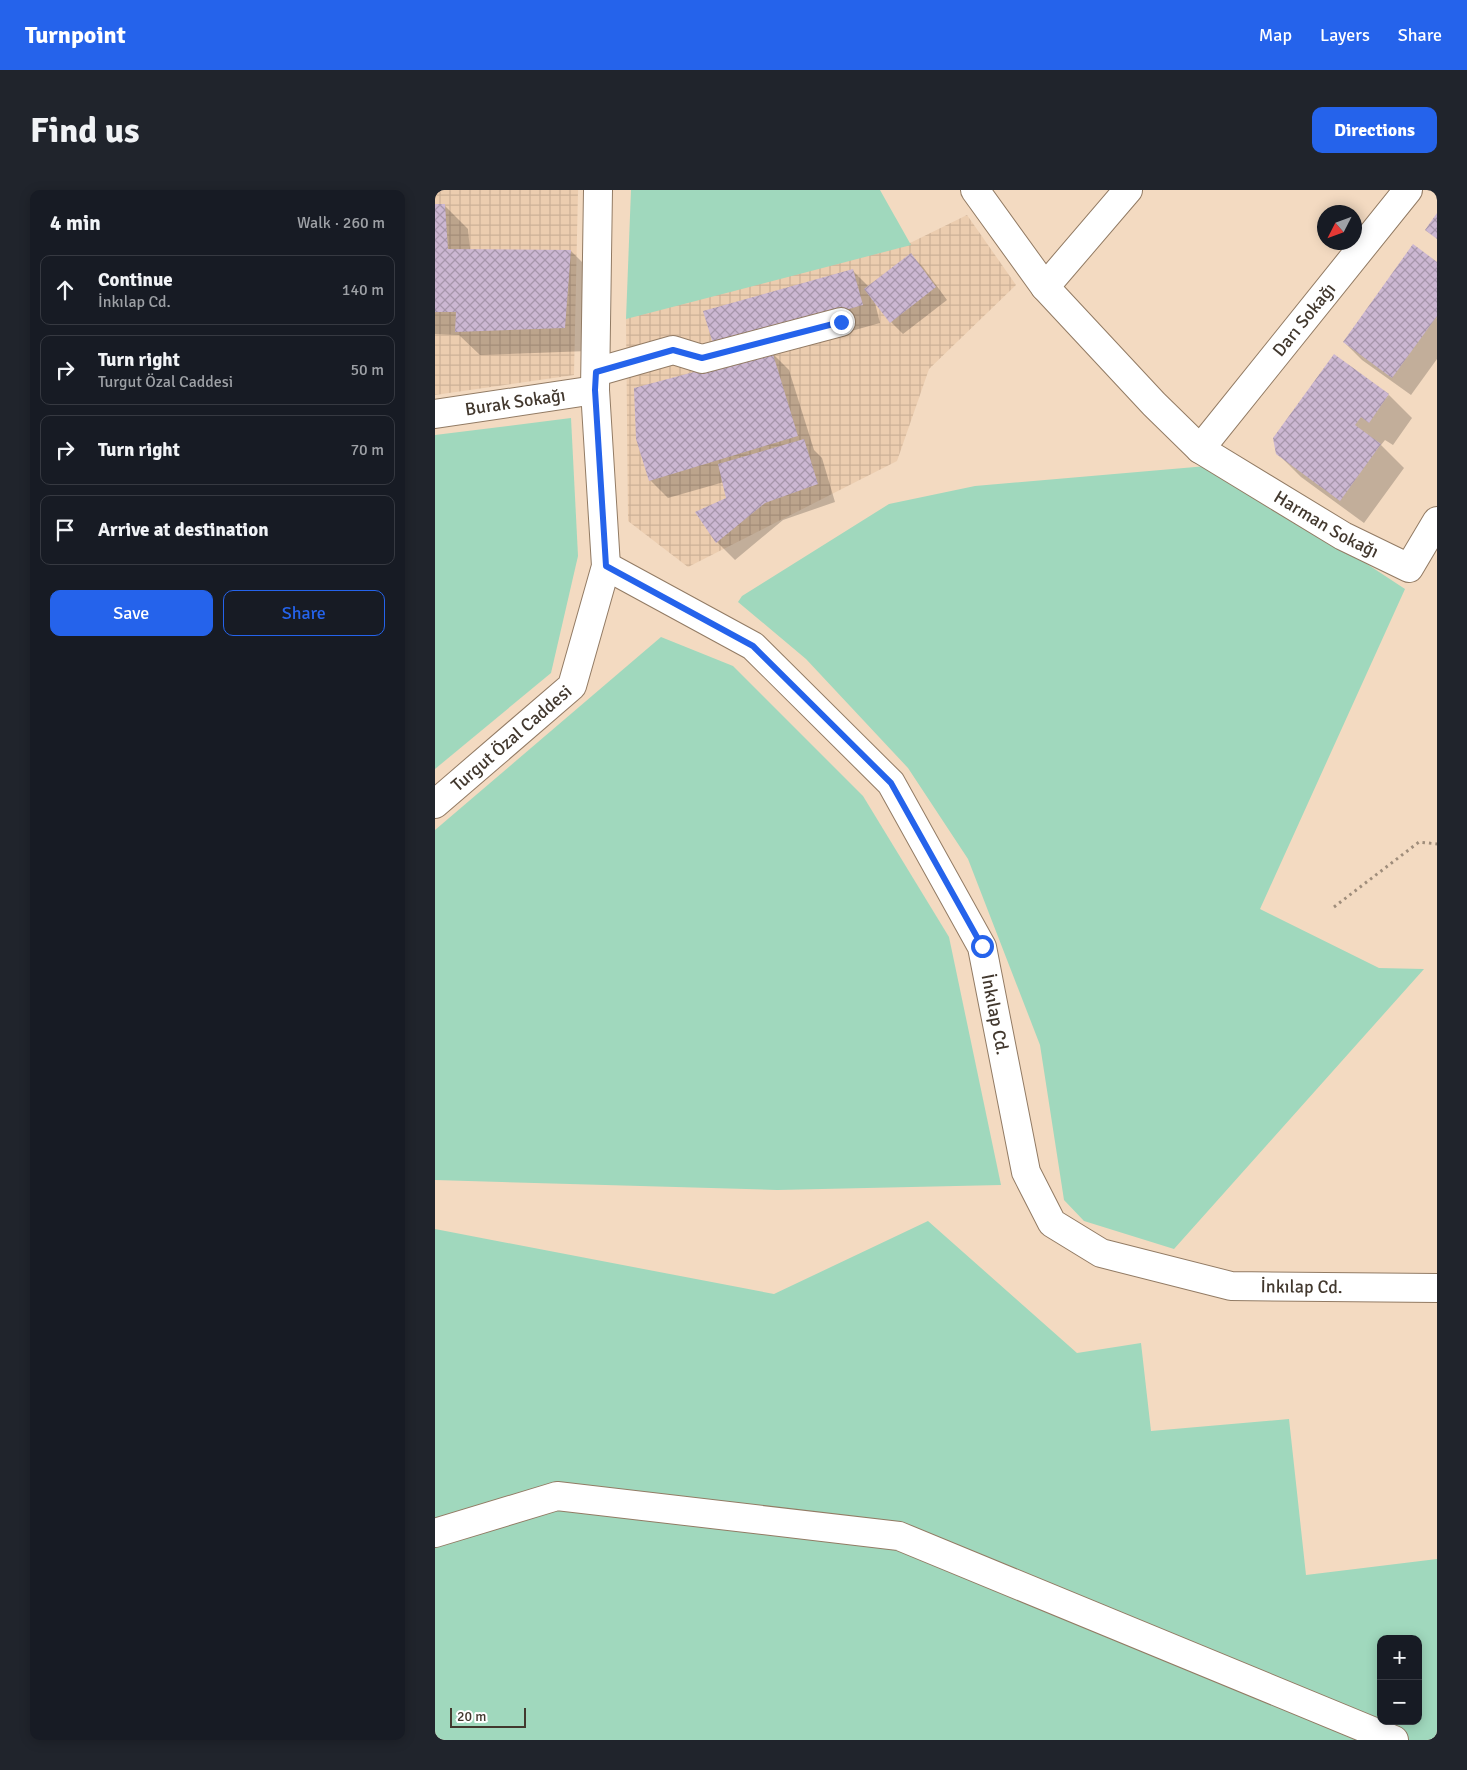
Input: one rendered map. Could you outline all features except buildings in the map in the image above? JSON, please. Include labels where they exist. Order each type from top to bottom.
[{"type":"street","name":"Turgut Özal Caddesi","points":[[435,804],[572,686],[606,566],[595,381],[598,190]]},
{"type":"street","points":[[975,190],[1045,287],[1154,404],[1200,449]]},
{"type":"street","points":[[1045,287],[1129,190]]},
{"type":"street","name":"Darı Sokağı","points":[[1200,449],[1408,190]]},
{"type":"street","name":"Burak Sokağı","points":[[435,414],[595,381],[673,350],[702,358],[841,322]]},
{"type":"street","name":"Harman Sokağı","points":[[1200,449],[1343,536],[1409,568],[1437,521]]},
{"type":"street","name":"İnkılap Cd.","points":[[606,566],[753,646],[891,783],[982,946],[1026,1172],[1052,1223],[1101,1253],[1231,1286],[1437,1288]]},
{"type":"street","points":[[435,1533],[557,1496],[899,1536],[1394,1740]]},
{"type":"path","points":[[1334,908],[1419,842],[1437,844]]},
{"type":"shaded area","points":[[435,190],[578,190],[574,375],[435,395]]},
{"type":"shaded area","points":[[967,215],[1016,285],[929,369],[897,461],[688,567],[628,521],[626,318],[910,243]]},
{"type":"green space","points":[[631,190],[880,190],[911,245],[626,319]]},
{"type":"green space","points":[[571,418],[578,556],[551,673],[435,769],[435,435]]},
{"type":"green space","points":[[1207,466],[1227,472],[1405,589],[1260,909],[1379,968],[1424,969],[1174,1249],[1084,1221],[1064,1200],[1040,1045],[968,859],[908,768],[806,659],[738,602],[742,596],[889,504],[975,486]]},
{"type":"green space","points":[[661,637],[733,666],[863,796],[949,937],[1001,1185],[777,1190],[435,1180],[435,830]]},
{"type":"green space","points":[[928,1221],[1077,1353],[1141,1343],[1151,1431],[1289,1419],[1306,1575],[1437,1559],[1437,1740],[435,1740],[435,1229],[774,1294]]},
{"type":"route","points":[[841,322],[702,358],[673,350],[596,372],[595,390],[606,566],[753,646],[891,783],[982,946]]}]
